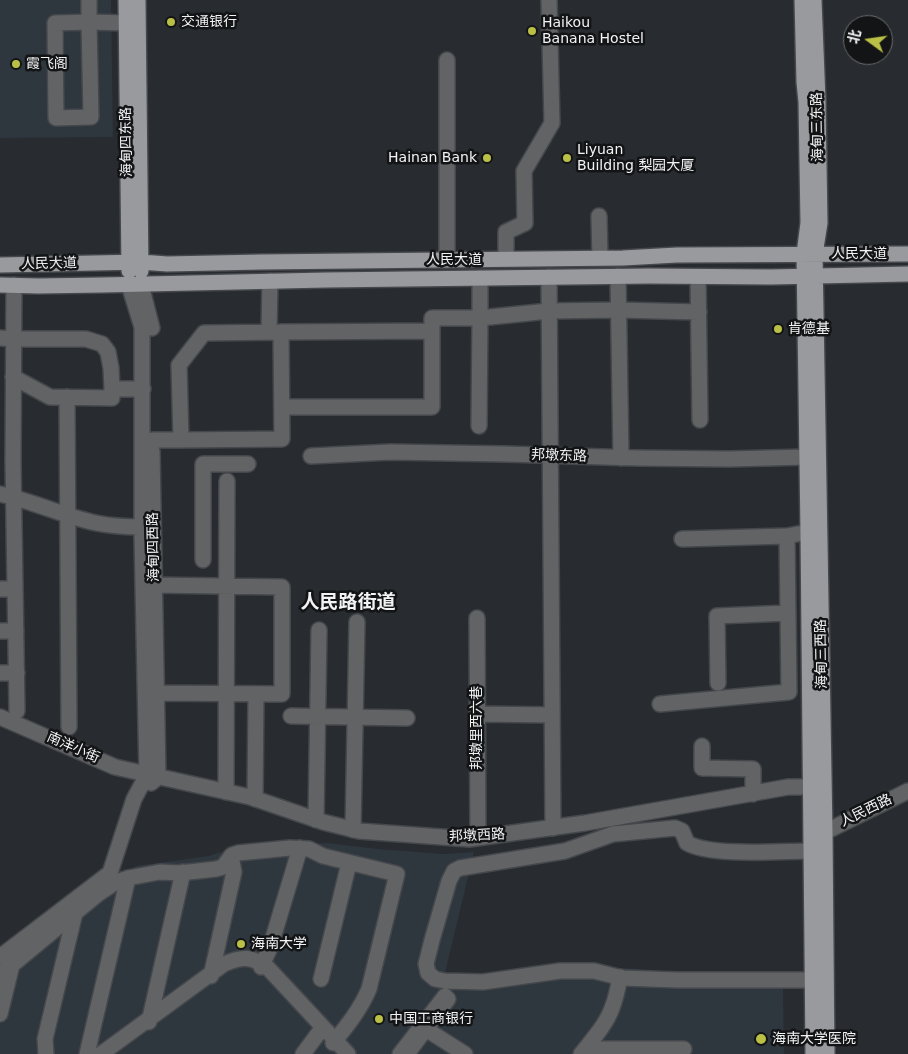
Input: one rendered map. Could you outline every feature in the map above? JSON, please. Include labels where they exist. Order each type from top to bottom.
[{"type":"main road","name":"海甸四东路","points":[[126,0],[135,262]]},
{"type":"main road","name":"海甸四东路","points":[[135,285],[138,0]]},
{"type":"main road","points":[[802,0],[809,254]]},
{"type":"main road","name":"海甸三东路","points":[[809,254],[820,223],[814,0]]},
{"type":"main road","name":"海甸三西路","points":[[809,254],[825,832],[827,1054]]},
{"type":"main road","name":"人民大道","points":[[0,265],[600,258],[677,255],[908,254]]},
{"type":"main road","name":"人民大道","points":[[7,285],[135,285],[618,276],[908,274]]},
{"type":"main road","name":"海甸三西路","points":[[810,276],[807,457],[813,1054]]},
{"type":"street","points":[[89,0],[89,22],[91,117],[56,118],[55,23],[89,22],[126,23]]},
{"type":"street","points":[[506,259],[506,232],[526,223],[524,171],[552,123],[549,0]]},
{"type":"street","points":[[447,60],[447,260]]},
{"type":"street","points":[[599,216],[600,258]]},
{"type":"street","points":[[618,276],[620,458]]},
{"type":"street","points":[[698,276],[700,420]]},
{"type":"street","points":[[549,277],[553,828]]},
{"type":"street","points":[[479,426],[480,278]]},
{"type":"street","points":[[270,281],[275,332]]},
{"type":"street","points":[[7,285],[7,338],[13,377],[7,495],[8,589],[16,631],[17,711]]},
{"type":"street","name":"海甸四西路","points":[[135,285],[142,327],[142,527],[152,776]]},
{"type":"street","name":"海甸四西路","points":[[135,285],[152,327],[156,693],[152,776]]},
{"type":"street","points":[[282,408],[432,407],[432,318],[480,318],[549,311],[698,312]]},
{"type":"street","points":[[181,440],[179,366],[204,333],[432,331]]},
{"type":"street","points":[[152,440],[282,439],[281,332],[275,332]]},
{"type":"street","points":[[7,338],[86,339],[102,344],[108,352],[111,368],[112,398],[50,397],[13,377]]},
{"type":"street","points":[[112,389],[142,389]]},
{"type":"street","points":[[67,397],[69,727]]},
{"type":"street","name":"邦墩东路","points":[[311,456],[390,452],[620,458],[729,459],[807,457]]},
{"type":"street","points":[[203,560],[203,464],[248,464]]},
{"type":"street","points":[[203,488],[227,484],[226,792]]},
{"type":"street","points":[[7,495],[68,516],[96,523],[142,527]]},
{"type":"street","points":[[682,539],[786,536],[808,532]]},
{"type":"street","points":[[660,704],[790,692],[786,536]]},
{"type":"street","points":[[154,585],[282,587],[282,694],[156,693]]},
{"type":"street","points":[[718,683],[717,616],[788,613]]},
{"type":"street","name":"邦墩里西六巷","points":[[477,618],[478,838]]},
{"type":"street","points":[[354,830],[357,622]]},
{"type":"street","points":[[316,820],[318,630]]},
{"type":"street","points":[[0,631],[16,631]]},
{"type":"street","points":[[0,673],[17,673]]},
{"type":"street","points":[[255,799],[256,694]]},
{"type":"street","points":[[477,714],[552,715]]},
{"type":"street","points":[[291,716],[408,718]]},
{"type":"street","name":"南洋小街","points":[[0,717],[115,767],[152,776]]},
{"type":"street","points":[[702,746],[702,768],[753,769],[753,794]]},
{"type":"street","points":[[0,975],[6,961],[110,873],[134,799],[152,776]]},
{"type":"street","name":"邦墩西路","points":[[152,776],[255,799],[316,820],[354,830],[469,839],[585,824],[788,787],[811,787]]},
{"type":"street","name":"人民西路","points":[[825,832],[908,791]]},
{"type":"street","points":[[811,851],[734,852],[702,849],[687,843],[682,831],[679,829],[668,828],[614,834],[566,851],[460,868],[454,871],[445,892],[426,964],[428,973],[434,979],[445,981],[483,982],[560,971],[594,971],[622,978],[813,980]]},
{"type":"street","points":[[0,1014],[6,961],[76,913],[116,882],[160,872],[183,872],[220,868],[223,867],[231,856],[238,853],[300,848],[309,849],[323,856],[397,874],[369,989],[337,1046]]},
{"type":"street","points":[[262,965],[270,948],[300,848]]},
{"type":"street","points":[[212,976],[234,872],[231,856]]},
{"type":"street","points":[[321,979],[349,862]]},
{"type":"street","points":[[101,1054],[150,1021],[183,872]]},
{"type":"street","points":[[87,1054],[128,878]]},
{"type":"street","points":[[46,1054],[45,1039],[76,913]]},
{"type":"street","points":[[107,1054],[226,967],[236,963],[251,963],[262,965],[337,1046],[348,1054]]},
{"type":"street","points":[[585,1052],[610,1022],[615,1012],[622,990],[622,978]]},
{"type":"street","points":[[405,1053],[423,1027],[465,1054]]},
{"type":"street","points":[[303,1054],[322,1028]]},
{"type":"street","points":[[585,1052],[684,1049]]},
{"type":"shaded area","points":[[0,0],[111,0],[113,137],[0,138]]},
{"type":"shaded area","name":"海南大学","points":[[328,843],[444,854],[474,852],[445,973],[465,978],[624,968],[677,972],[677,980],[783,985],[784,1054],[0,1054],[0,967],[117,876],[136,866],[209,856],[255,846]]},
{"type":"place","name":"交通银行","points":[[171,22]]},
{"type":"place","name":"Haikou Banana Hostel","points":[[532,31]]},
{"type":"place","name":"霞飞阁","points":[[16,64]]},
{"type":"place","name":"Hainan Bank","points":[[487,158]]},
{"type":"place","name":"Liyuan Building 梨园大厦","points":[[567,158]]},
{"type":"place","name":"肯德基","points":[[778,329]]},
{"type":"place","name":"海南大学","points":[[241,944]]},
{"type":"place","name":"中国工商银行","points":[[379,1019]]},
{"type":"place","name":"海南大学医院","points":[[761,1039]]},
{"type":"district","name":"人民路街道","points":[[348,603]]}]
